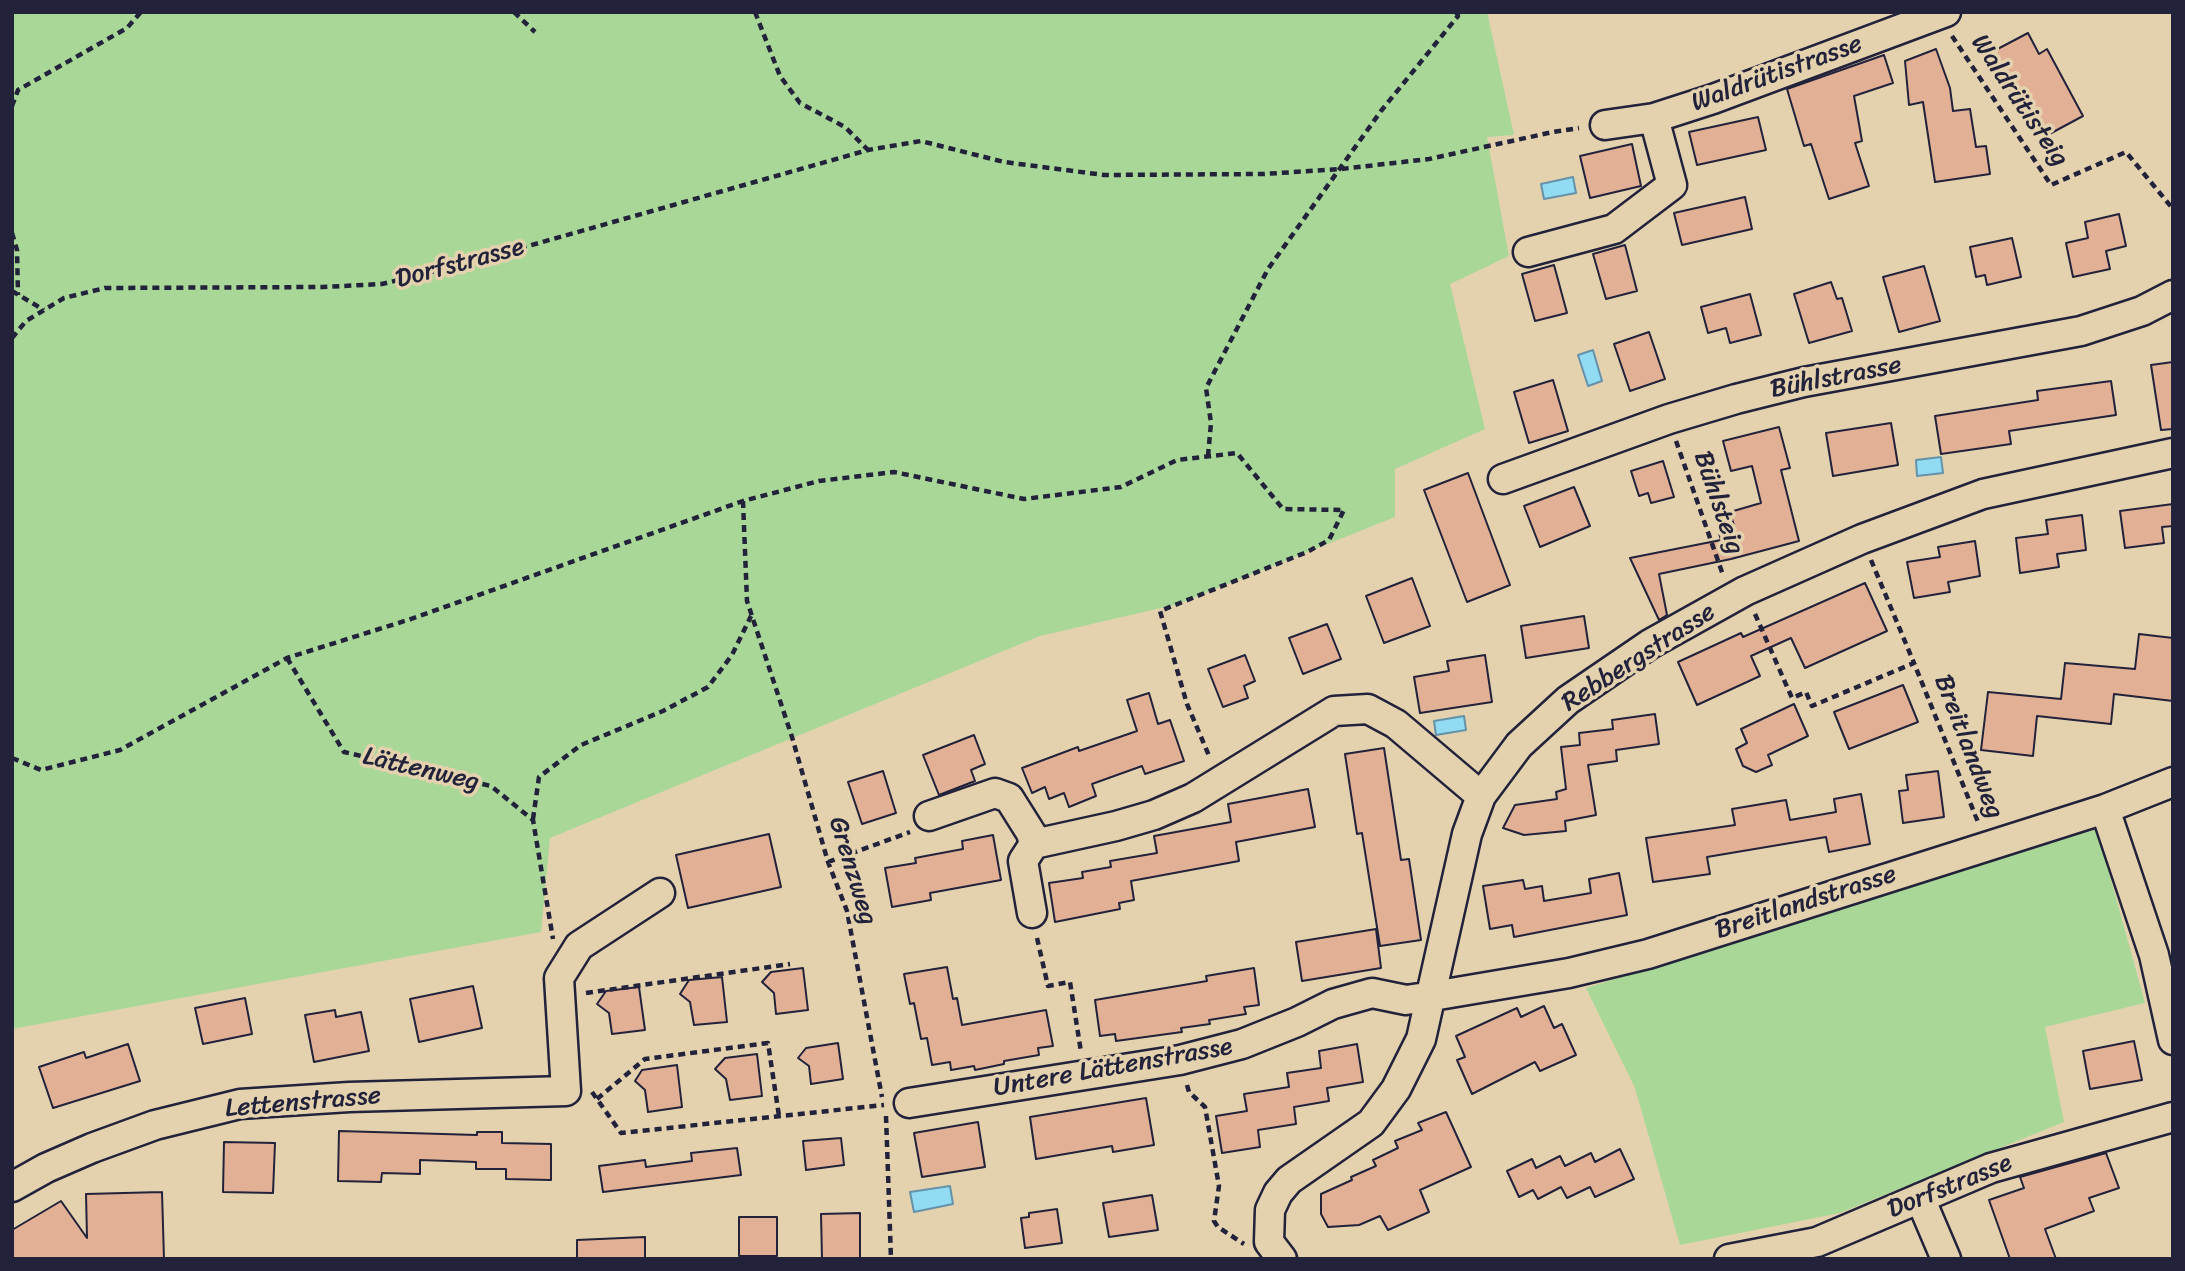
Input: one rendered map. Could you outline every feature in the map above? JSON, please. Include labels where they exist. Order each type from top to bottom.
[{"type":"street","name":"Waldrütistrasse","points":[[1605,125],[1654,118],[1713,99],[1942,14]]},
{"type":"street","points":[[1528,252],[1614,229],[1672,185],[1654,118]]},
{"type":"street","name":"Bühlstrasse","points":[[1503,480],[1668,419],[1736,399],[1804,383],[2081,331],[2143,311],[2173,295]]},
{"type":"street","name":"Rebbergstrasse","points":[[1274,1253],[1270,1210],[1278,1193],[1289,1180],[1371,1123],[1396,1089],[1421,1039],[1433,996],[1467,834],[1481,796],[1519,745],[1568,700],[1650,644],[1738,595],[1862,539],[1983,494],[2173,453]]},
{"type":"street","points":[[1032,913],[1023,861],[1034,844],[1154,815],[1219,782],[1334,711],[1368,709],[1396,723],[1481,796]]},
{"type":"street","name":"Breitlandstrasse","points":[[1433,996],[1569,973],[1648,954],[2105,808],[2173,782]]},
{"type":"street","points":[[929,816],[995,793],[1009,798],[1031,832],[1034,844]]},
{"type":"street","points":[[2105,808],[2154,955],[2173,1041]]},
{"type":"street","points":[[566,1091],[559,978],[579,946],[660,893]]},
{"type":"street","name":"Untere Lättenstrasse","points":[[896,1104],[1084,1077],[1180,1060],[1242,1044],[1333,1004],[1372,993],[1406,1000],[1433,996]]},
{"type":"street","name":"Lettenstrasse","points":[[12,1187],[92,1147],[155,1125],[240,1104],[349,1097],[566,1091]]},
{"type":"street","name":"Dorfstrasse","points":[[1729,1259],[1816,1242],[1991,1168],[2173,1116]]},
{"type":"street","points":[[1920,1198],[1946,1259]]},
{"type":"path","points":[[12,106],[19,90],[127,28],[141,12]]},
{"type":"path","points":[[514,12],[535,32]]},
{"type":"path","points":[[755,12],[780,76],[800,103],[845,127],[867,150]]},
{"type":"path","points":[[1209,456],[1211,423],[1206,388],[1268,269],[1381,110],[1458,16],[1457,12]]},
{"type":"path","name":"Waldrütisteig","points":[[1942,14],[2051,185],[2126,152],[2173,209]]},
{"type":"path","name":"Dorfstrasse","points":[[12,338],[26,321],[64,298],[105,288],[311,288],[382,284],[468,263],[867,150],[920,141],[1004,162],[1104,175],[1264,174],[1429,159],[1553,132]]},
{"type":"path","points":[[12,233],[17,250],[18,295]]},
{"type":"path","points":[[12,291],[45,310]]},
{"type":"path","name":"Bühlsteig","points":[[1668,419],[1738,595]]},
{"type":"path","points":[[12,758],[41,770],[120,750],[287,658],[411,619],[743,501],[819,481],[894,472],[1024,499],[1121,487],[1177,460],[1237,453],[1283,509],[1344,510],[1329,540],[1307,552],[1160,611],[1188,704],[1219,782]]},
{"type":"path","name":"Grenzweg","points":[[743,501],[747,601],[792,737],[828,862],[847,911],[896,1104],[891,1259]]},
{"type":"path","name":"Breitlandweg","points":[[1862,539],[1986,845]]},
{"type":"path","name":"Breitlandweg","points":[[1738,595],[1792,698],[1806,692],[1812,706],[1914,663]]},
{"type":"path","points":[[559,978],[533,820],[539,777],[581,745],[663,712],[708,687],[732,655],[751,616]]},
{"type":"path","name":"Lättenweg","points":[[287,658],[344,752],[491,786],[533,820]]},
{"type":"path","points":[[828,862],[933,823],[929,816]]},
{"type":"path","points":[[1032,913],[1048,986],[1070,982],[1084,1077]]},
{"type":"path","points":[[561,1007],[581,993],[790,964]]},
{"type":"path","points":[[597,1099],[645,1059],[768,1043],[779,1116]]},
{"type":"path","points":[[1180,1060],[1189,1092],[1205,1107],[1219,1186],[1214,1221],[1218,1227],[1253,1249],[1274,1253]]},
{"type":"path","points":[[566,1091],[589,1088],[621,1133],[896,1104]]},
{"type":"green space","points":[[12,12],[1487,12],[1514,135],[1487,137],[1509,256],[1450,284],[1485,429],[1395,469],[1395,517],[1178,604],[1040,636],[550,838],[541,932],[12,1029]]},
{"type":"green space","points":[[2097,829],[2145,1003],[2045,1027],[2064,1122],[1840,1213],[1680,1245],[1635,1088],[1586,988]]},
{"type":"water","points":[[1573,177],[1576,193],[1544,199],[1541,184]]},
{"type":"water","points":[[1593,350],[1602,381],[1588,386],[1578,355]]},
{"type":"water","points":[[1941,457],[1943,473],[1917,476],[1916,460]]},
{"type":"water","points":[[1464,716],[1466,730],[1436,735],[1434,721]]},
{"type":"water","points":[[950,1186],[953,1204],[914,1212],[910,1192]]},
{"type":"building","points":[[2028,33],[2039,54],[2047,49],[2083,116],[2044,137],[2023,97],[2016,101],[1990,53]]},
{"type":"building","points":[[1936,49],[1950,88],[1953,111],[1970,109],[1976,147],[1986,146],[1990,174],[1935,182],[1923,102],[1909,105],[1905,61]]},
{"type":"building","points":[[1884,55],[1893,83],[1854,96],[1862,141],[1855,143],[1869,186],[1829,199],[1811,144],[1804,146],[1787,89]]},
{"type":"building","points":[[1758,117],[1766,150],[1697,165],[1689,132]]},
{"type":"building","points":[[1632,144],[1641,186],[1590,198],[1580,156]]},
{"type":"building","points":[[1745,197],[1752,229],[1682,245],[1674,213]]},
{"type":"building","points":[[2119,214],[2126,246],[2106,251],[2110,269],[2073,277],[2066,243],[2088,238],[2085,222]]},
{"type":"building","points":[[2012,238],[2021,277],[1987,285],[1985,275],[1976,277],[1970,247]]},
{"type":"building","points":[[1625,245],[1637,291],[1606,299],[1593,254]]},
{"type":"building","points":[[1554,265],[1567,313],[1535,321],[1522,274]]},
{"type":"building","points":[[1924,266],[1940,321],[1899,332],[1883,277]]},
{"type":"building","points":[[1831,282],[1837,299],[1842,298],[1852,331],[1809,343],[1794,294]]},
{"type":"building","points":[[1750,294],[1761,335],[1730,343],[1726,328],[1708,333],[1701,307]]},
{"type":"building","points":[[1649,332],[1665,379],[1630,391],[1614,344]]},
{"type":"building","points":[[2173,362],[2173,429],[2161,430],[2151,365]]},
{"type":"building","points":[[1553,380],[1568,431],[1529,443],[1514,392]]},
{"type":"building","points":[[2111,381],[2116,415],[2009,431],[2011,444],[1941,454],[1935,416],[2038,400],[2037,391]]},
{"type":"building","points":[[1891,423],[1898,465],[1833,476],[1826,433]]},
{"type":"building","points":[[1779,427],[1790,468],[1781,470],[1799,541],[1659,574],[1667,615],[1659,620],[1630,558],[1721,540],[1719,533],[1735,529],[1730,512],[1761,503],[1752,466],[1731,471],[1723,441]]},
{"type":"building","points":[[1663,461],[1674,497],[1651,503],[1648,493],[1639,496],[1631,471]]},
{"type":"building","points":[[1468,473],[1510,585],[1467,602],[1424,490]]},
{"type":"building","points":[[1574,487],[1590,526],[1540,547],[1524,506]]},
{"type":"building","points":[[2173,504],[2173,526],[2162,527],[2164,543],[2125,548],[2120,511]]},
{"type":"building","points":[[2082,515],[2086,550],[2057,554],[2059,567],[2020,573],[2016,538],[2048,534],[2046,520]]},
{"type":"building","points":[[1975,541],[1980,576],[1948,582],[1950,592],[1914,598],[1907,562],[1940,557],[1938,547]]},
{"type":"building","points":[[1412,578],[1430,626],[1384,643],[1366,596]]},
{"type":"building","points":[[1865,583],[1887,631],[1805,668],[1791,638],[1751,656],[1760,676],[1697,705],[1678,662],[1741,633],[1743,637]]},
{"type":"building","points":[[1584,616],[1589,648],[1526,658],[1521,626]]},
{"type":"building","points":[[1327,624],[1341,659],[1303,674],[1289,638]]},
{"type":"building","points":[[2139,634],[2173,638],[2173,701],[2114,694],[2111,724],[2037,716],[2033,756],[1981,750],[1988,692],[2061,699],[2065,663],[2135,669]]},
{"type":"building","points":[[1245,655],[1255,681],[1244,686],[1248,698],[1223,707],[1208,669]]},
{"type":"building","points":[[1485,655],[1492,702],[1420,713],[1414,677],[1449,671],[1447,661]]},
{"type":"building","points":[[1903,685],[1918,722],[1849,749],[1834,712]]},
{"type":"building","points":[[1149,693],[1158,724],[1170,720],[1184,761],[1145,774],[1142,766],[1092,784],[1096,796],[1069,807],[1064,793],[1049,799],[1045,787],[1032,793],[1022,768],[1078,747],[1079,751],[1137,731],[1127,700]]},
{"type":"building","points":[[1794,704],[1808,736],[1768,755],[1772,765],[1756,772],[1743,766],[1736,749],[1747,743],[1741,729]]},
{"type":"building","points":[[1655,714],[1659,744],[1616,750],[1617,761],[1588,765],[1596,815],[1565,821],[1566,831],[1524,835],[1503,828],[1515,805],[1557,799],[1556,792],[1566,789],[1561,747],[1580,745],[1579,733],[1613,729],[1612,720]]},
{"type":"building","points":[[974,735],[985,764],[971,770],[975,781],[939,795],[923,755]]},
{"type":"building","points":[[1384,748],[1401,860],[1409,859],[1421,940],[1380,946],[1362,833],[1357,834],[1345,754]]},
{"type":"building","points":[[883,771],[896,813],[862,824],[848,782]]},
{"type":"building","points":[[1938,771],[1944,817],[1903,823],[1899,791],[1908,790],[1906,775]]},
{"type":"building","points":[[1308,789],[1315,827],[1236,842],[1239,861],[1131,881],[1134,900],[1119,903],[1120,909],[1055,922],[1049,883],[1083,878],[1082,872],[1111,867],[1110,861],[1157,853],[1154,836],[1231,822],[1228,804]]},
{"type":"building","points":[[1861,794],[1870,844],[1829,852],[1826,837],[1707,857],[1710,874],[1653,882],[1646,838],[1735,825],[1732,809],[1786,800],[1790,820],[1836,812],[1834,799]]},
{"type":"building","points":[[769,834],[781,887],[688,908],[676,855]]},
{"type":"building","points":[[993,835],[1001,880],[930,893],[931,900],[892,907],[885,868],[916,863],[915,858],[963,849],[962,841]]},
{"type":"building","points":[[1619,873],[1627,915],[1514,937],[1512,925],[1490,929],[1483,886],[1523,880],[1525,889],[1542,886],[1544,901],[1591,893],[1589,879]]},
{"type":"building","points":[[1376,929],[1381,968],[1302,981],[1296,942]]},
{"type":"building","points":[[947,967],[953,999],[957,998],[962,1025],[1046,1010],[1053,1046],[1038,1048],[1039,1055],[1004,1061],[1004,1064],[975,1070],[974,1066],[951,1070],[950,1062],[932,1065],[927,1038],[921,1039],[914,1003],[910,1004],[904,974]]},
{"type":"building","points":[[803,968],[808,1010],[776,1014],[774,993],[762,982],[771,972]]},
{"type":"building","points":[[1254,968],[1259,1005],[1244,1007],[1246,1014],[1209,1020],[1210,1024],[1181,1028],[1182,1032],[1116,1041],[1115,1034],[1100,1036],[1095,1000],[1207,981],[1206,976]]},
{"type":"building","points":[[722,977],[727,1022],[694,1025],[690,1002],[680,994],[689,980]]},
{"type":"building","points":[[473,986],[482,1028],[419,1042],[410,999]]},
{"type":"building","points":[[639,987],[645,1030],[612,1034],[609,1013],[597,1004],[606,991]]},
{"type":"building","points":[[245,998],[252,1034],[203,1044],[195,1008]]},
{"type":"building","points":[[1544,1006],[1554,1028],[1562,1024],[1576,1055],[1540,1071],[1535,1062],[1472,1094],[1457,1060],[1465,1057],[1456,1036],[1517,1008],[1521,1017]]},
{"type":"building","points":[[335,1010],[336,1017],[361,1012],[369,1051],[314,1062],[305,1015]]},
{"type":"building","points":[[2134,1041],[2142,1080],[2090,1089],[2083,1051]]},
{"type":"building","points":[[838,1043],[843,1079],[811,1084],[809,1066],[798,1058],[806,1048]]},
{"type":"building","points":[[128,1044],[140,1081],[53,1108],[39,1067],[84,1052],[86,1058]]},
{"type":"building","points":[[1357,1044],[1363,1082],[1327,1088],[1329,1101],[1294,1107],[1296,1124],[1258,1130],[1260,1147],[1222,1153],[1216,1116],[1247,1111],[1244,1094],[1289,1087],[1287,1073],[1321,1068],[1319,1051]]},
{"type":"building","points":[[757,1054],[762,1096],[730,1100],[726,1079],[715,1069],[725,1058]]},
{"type":"building","points":[[677,1065],[682,1107],[648,1112],[645,1090],[635,1081],[642,1070]]},
{"type":"building","points":[[1146,1098],[1154,1145],[1113,1152],[1112,1146],[1036,1159],[1030,1117]]},
{"type":"building","points":[[1446,1112],[1471,1167],[1420,1190],[1429,1212],[1388,1230],[1380,1216],[1359,1225],[1328,1227],[1321,1214],[1321,1194],[1376,1166],[1373,1160],[1398,1148],[1395,1141],[1422,1130],[1418,1123]]},
{"type":"building","points":[[978,1122],[985,1167],[922,1177],[914,1133]]},
{"type":"building","points":[[339,1131],[477,1135],[477,1132],[502,1132],[502,1143],[551,1144],[551,1180],[506,1179],[506,1169],[476,1169],[476,1162],[420,1160],[420,1174],[382,1173],[381,1182],[338,1181]]},
{"type":"building","points":[[841,1138],[844,1165],[806,1170],[803,1141]]},
{"type":"building","points":[[224,1142],[275,1143],[273,1193],[223,1192]]},
{"type":"building","points":[[737,1148],[741,1175],[603,1192],[599,1166],[645,1160],[646,1167],[692,1161],[691,1153]]},
{"type":"building","points":[[1620,1149],[1634,1179],[1595,1197],[1590,1187],[1567,1198],[1561,1187],[1538,1199],[1533,1190],[1519,1197],[1507,1171],[1532,1159],[1536,1168],[1560,1156],[1565,1166],[1591,1153],[1595,1162]]},
{"type":"building","points":[[2106,1153],[2119,1188],[2089,1198],[2094,1211],[2045,1229],[2056,1259],[2010,1259],[1989,1200],[2024,1188],[2020,1177]]},
{"type":"building","points":[[162,1192],[164,1259],[12,1259],[12,1230],[61,1201],[87,1238],[86,1194]]},
{"type":"building","points":[[1152,1195],[1158,1230],[1109,1237],[1103,1203]]},
{"type":"building","points":[[1057,1209],[1062,1243],[1025,1248],[1021,1218],[1029,1217],[1029,1213]]},
{"type":"building","points":[[860,1213],[860,1259],[822,1259],[821,1214]]},
{"type":"building","points":[[739,1217],[777,1217],[777,1256],[739,1256]]},
{"type":"building","points":[[645,1237],[645,1259],[577,1259],[577,1240]]}]
